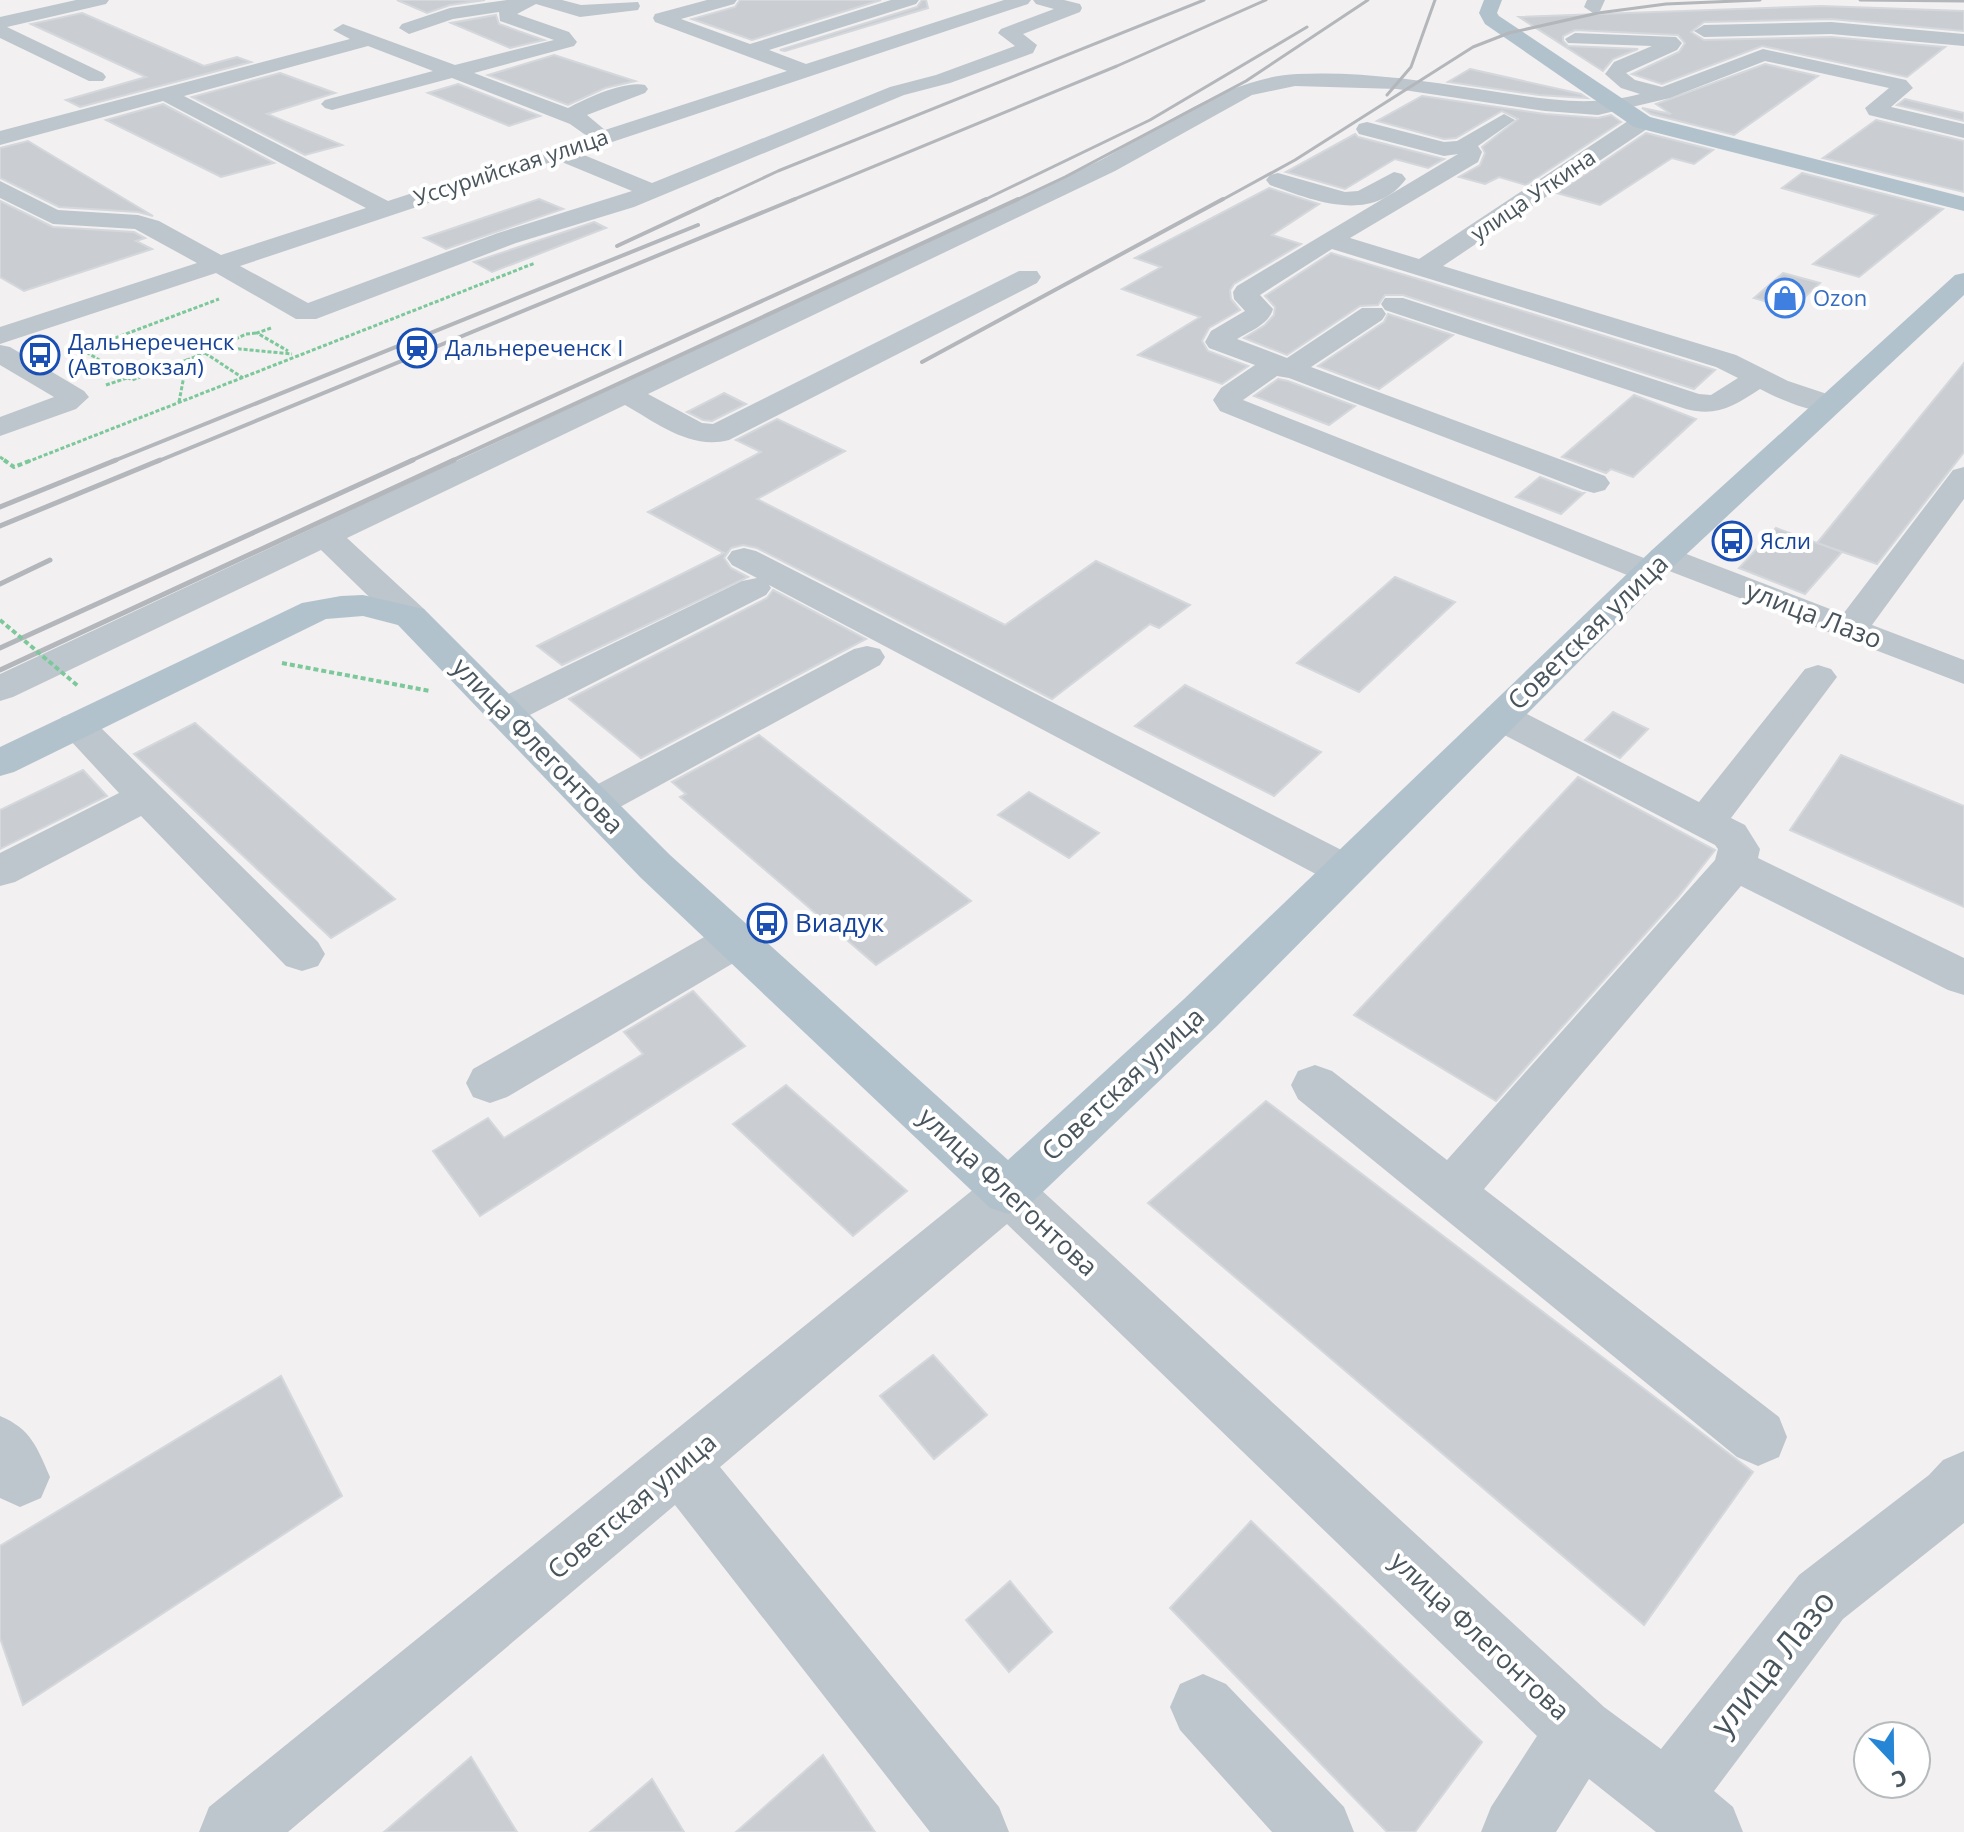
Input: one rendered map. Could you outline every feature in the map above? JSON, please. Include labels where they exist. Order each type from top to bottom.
[{"type":"main road","points":[[1493,0],[1488,13],[1492,20],[1631,114],[1964,204]]},
{"type":"main road","name":"Советская улица","points":[[1008,1192],[1201,1012],[1656,565],[1964,281]]},
{"type":"main road","points":[[0,763],[77,706],[230,649],[291,620],[341,605],[377,605],[411,617]]},
{"type":"main road","name":"улица Флегонтова","points":[[411,617],[655,866],[1008,1192]]},
{"type":"street","points":[[0,23],[100,0]]},
{"type":"street","points":[[542,0],[580,11],[634,3],[662,18],[806,71]]},
{"type":"street","points":[[662,18],[728,0]]},
{"type":"street","points":[[750,50],[910,0]]},
{"type":"street","points":[[775,59],[969,0]]},
{"type":"street","name":"Уссурийская улица","points":[[7,327],[566,156],[600,138],[1022,0]]},
{"type":"street","points":[[1042,0],[1073,8]]},
{"type":"street","points":[[0,188],[53,217],[138,222],[150,226],[306,313],[507,238],[626,202],[897,91],[943,79],[1026,49],[1027,45],[1008,33],[1096,0]]},
{"type":"street","points":[[409,28],[450,14],[523,2]]},
{"type":"street","points":[[332,104],[567,42],[562,36],[507,17],[509,9],[523,2]]},
{"type":"street","points":[[829,9],[857,18]]},
{"type":"street","points":[[334,27],[569,116],[586,124],[600,138]]},
{"type":"street","points":[[707,35],[734,27]]},
{"type":"street","points":[[1704,31],[1831,28],[1964,40]]},
{"type":"street","points":[[0,31],[96,77]]},
{"type":"street","points":[[1941,37],[1964,46]]},
{"type":"street","points":[[1575,39],[1669,41],[1672,43],[1670,46],[1621,66],[1615,74],[1628,84],[1663,94]]},
{"type":"street","points":[[0,138],[370,40]]},
{"type":"street","points":[[0,689],[1107,166],[1255,87],[1307,79],[1368,81],[1631,114],[1663,94],[1755,57],[1774,56],[1899,84],[1903,88],[1877,110],[1964,131]]},
{"type":"street","points":[[569,116],[593,103],[638,89]]},
{"type":"street","points":[[165,94],[386,209]]},
{"type":"street","points":[[718,100],[759,110]]},
{"type":"street","name":"улица Уткина","points":[[1423,268],[1631,114]]},
{"type":"street","points":[[786,117],[813,124]]},
{"type":"street","points":[[1278,180],[1335,197],[1353,199],[1366,196],[1416,165],[1455,148],[1504,120]]},
{"type":"street","points":[[1416,165],[1361,139],[1471,152],[1470,157],[1246,292],[1247,299],[1260,309],[1259,314],[1221,337],[1219,342],[1594,483]]},
{"type":"street","points":[[559,224],[527,198],[566,156],[649,190]]},
{"type":"street","points":[[1329,240],[1726,361],[1758,378],[1829,404]]},
{"type":"street","points":[[624,393],[695,432],[718,434],[1028,277]]},
{"type":"street","points":[[1281,367],[1383,309],[1696,403],[1717,404],[1758,378]]},
{"type":"street","points":[[0,353],[74,397],[66,403],[0,427]]},
{"type":"street","name":"улица Лазо","points":[[1281,367],[1231,394],[1228,400],[1230,405],[1656,565],[1850,629],[1964,673]]},
{"type":"street","points":[[1850,629],[1964,477]]},
{"type":"street","name":"улица Флегонтова","points":[[324,535],[411,617]]},
{"type":"street","points":[[498,705],[749,573],[1344,870]]},
{"type":"street","points":[[595,803],[867,657]]},
{"type":"street","points":[[1706,822],[1818,677]]},
{"type":"street","points":[[77,706],[146,796],[302,954]]},
{"type":"street","points":[[1450,1192],[1735,865],[1739,849],[1730,835],[1501,717]]},
{"type":"street","points":[[0,871],[146,796]]},
{"type":"street","points":[[1735,865],[1964,978]]},
{"type":"street","points":[[490,1083],[736,940]]},
{"type":"street","points":[[1315,1085],[1758,1437]]},
{"type":"street","name":"улица Флегонтова","points":[[1008,1192],[1580,1731],[1687,1814]]},
{"type":"street","name":"Советская улица","points":[[259,1821],[1008,1192]]},
{"type":"street","points":[[681,1465],[974,1832]]},
{"type":"street","name":"улица Лазо","points":[[1687,1814],[1821,1597],[1863,1561],[1926,1516],[1964,1481]]},
{"type":"street","points":[[1203,1707],[1319,1832]]},
{"type":"street","points":[[1516,1832],[1580,1731]]},
{"type":"path","points":[[0,457],[14,467],[547,258],[507,238]]},
{"type":"path","points":[[226,297],[83,350],[132,380],[235,338],[275,326],[263,319]]},
{"type":"path","points":[[257,333],[297,357]]},
{"type":"path","points":[[219,347],[292,354]]},
{"type":"path","points":[[204,353],[243,378]]},
{"type":"path","points":[[179,402],[187,360]]},
{"type":"path","points":[[0,620],[77,706]]},
{"type":"path","points":[[230,649],[374,683],[498,705]]},
{"type":"building","points":[[397,0],[485,0],[450,5],[427,13]]},
{"type":"building","points":[[740,0],[881,0],[752,40],[692,19],[735,7]]},
{"type":"building","points":[[922,0],[926,0],[928,8],[780,50],[917,7]]},
{"type":"building","points":[[1821,6],[1964,11],[1964,31],[1831,19],[1704,22],[1691,32],[1704,40],[1831,37],[1945,47],[1907,77],[1762,46],[1662,84],[1632,74],[1679,52],[1685,43],[1678,35],[1575,30],[1563,36],[1568,46],[1638,49],[1613,59],[1603,71],[1519,17]]},
{"type":"building","points":[[82,13],[204,66],[237,57],[251,62],[80,107],[66,100],[146,77],[31,24]]},
{"type":"building","points":[[496,15],[499,24],[544,40],[510,48],[451,23]]},
{"type":"building","points":[[554,55],[635,81],[605,88],[568,105],[488,75]]},
{"type":"building","points":[[1765,64],[1818,76],[1734,135],[1651,114],[1642,108],[1671,114],[1656,104]]},
{"type":"building","points":[[1470,69],[1581,94],[1587,98],[1539,95],[1448,82]]},
{"type":"building","points":[[280,73],[335,93],[267,114],[342,145],[305,155],[192,97]]},
{"type":"building","points":[[458,84],[540,116],[509,126],[428,93]]},
{"type":"building","points":[[1422,96],[1545,114],[1598,118],[1611,115],[1621,122],[1526,185],[1499,177],[1485,184],[1459,177],[1480,165],[1485,153],[1482,147],[1518,119],[1502,111],[1456,138],[1444,139],[1377,121]]},
{"type":"building","points":[[1905,99],[1964,113],[1964,121],[1897,105]]},
{"type":"building","points":[[163,104],[274,163],[221,177],[106,120]]},
{"type":"building","points":[[1876,120],[1964,141],[1964,192],[1823,158]]},
{"type":"building","points":[[1646,133],[1713,150],[1694,164],[1672,158],[1600,205],[1557,193]]},
{"type":"building","points":[[1355,134],[1444,159],[1428,168],[1395,159],[1345,189],[1286,172]]},
{"type":"building","points":[[28,141],[153,216],[138,212],[59,207],[0,178],[0,148]]},
{"type":"building","points":[[1802,173],[1943,209],[1859,277],[1813,264],[1877,215],[1782,188]]},
{"type":"building","points":[[1269,188],[1319,204],[1272,235],[1301,244],[1234,284],[1230,290],[1231,299],[1240,310],[1209,328],[1202,341],[1208,351],[1248,366],[1222,384],[1138,355],[1200,317],[1122,289],[1161,267],[1135,258]]},
{"type":"building","points":[[539,199],[563,209],[446,249],[424,238]]},
{"type":"building","points":[[0,201],[53,227],[134,232],[145,238],[136,241],[152,249],[24,291],[0,277]]},
{"type":"building","points":[[594,222],[606,228],[492,272],[474,262]]},
{"type":"building","points":[[1331,253],[1715,370],[1694,389],[1403,295],[1385,295],[1378,305],[1360,306],[1287,355],[1244,338],[1265,325],[1274,315],[1275,307],[1265,296]]},
{"type":"building","points":[[1783,273],[1820,283],[1792,309],[1754,298]]},
{"type":"building","points":[[1388,314],[1453,335],[1379,389],[1318,366],[1384,322]]},
{"type":"building","points":[[1964,363],[1964,452],[1877,564],[1817,543]]},
{"type":"building","points":[[1278,379],[1355,406],[1329,425],[1254,396]]},
{"type":"building","points":[[724,393],[746,404],[712,421],[687,412]]},
{"type":"building","points":[[1634,395],[1696,419],[1633,477],[1611,469],[1606,473],[1562,457]]},
{"type":"building","points":[[777,419],[845,451],[757,499],[1005,625],[1096,561],[1190,605],[1159,628],[1150,624],[1052,699],[757,548],[743,545],[731,548],[724,558],[731,568],[748,577],[562,665],[537,646],[724,553],[648,512],[761,452],[736,440]]},
{"type":"building","points":[[1540,477],[1584,493],[1561,514],[1516,497]]},
{"type":"building","points":[[1776,528],[1842,552],[1805,594],[1739,568]]},
{"type":"building","points":[[1395,577],[1455,602],[1359,692],[1297,663]]},
{"type":"building","points":[[773,590],[866,639],[641,758],[569,699],[767,598]]},
{"type":"building","points":[[1185,685],[1321,752],[1274,796],[1135,726]]},
{"type":"building","points":[[1613,712],[1648,729],[1620,758],[1585,740]]},
{"type":"building","points":[[195,723],[395,899],[331,938],[134,754]]},
{"type":"building","points":[[759,735],[971,901],[876,965],[680,797],[686,794],[672,782]]},
{"type":"building","points":[[1841,755],[1964,806],[1964,907],[1790,830]]},
{"type":"building","points":[[83,770],[107,796],[0,849],[0,810]]},
{"type":"building","points":[[1578,777],[1715,850],[1678,897],[1496,1101],[1354,1015]]},
{"type":"building","points":[[1029,792],[1099,833],[1069,858],[998,815]]},
{"type":"building","points":[[693,991],[745,1046],[480,1216],[433,1151],[488,1118],[504,1138],[643,1054],[624,1032]]},
{"type":"building","points":[[786,1085],[907,1191],[853,1236],[733,1124]]},
{"type":"building","points":[[1266,1101],[1753,1472],[1644,1625],[1148,1203]]},
{"type":"building","points":[[933,1355],[987,1415],[934,1459],[880,1396]]},
{"type":"building","points":[[281,1376],[342,1496],[23,1705],[0,1638],[0,1546]]},
{"type":"building","points":[[1251,1521],[1482,1742],[1415,1832],[1387,1832],[1170,1608]]},
{"type":"building","points":[[1010,1581],[1052,1632],[1009,1672],[966,1620]]},
{"type":"building","points":[[823,1755],[875,1832],[736,1832]]},
{"type":"building","points":[[471,1757],[517,1832],[384,1832]]},
{"type":"building","points":[[652,1779],[684,1832],[590,1832]]},
{"type":"railway","points":[[714,201],[778,171],[1204,0]]},
{"type":"railway","points":[[790,201],[1117,66],[1266,0]]},
{"type":"railway","points":[[1014,201],[1246,81],[1368,0]]},
{"type":"railway","points":[[1387,95],[1411,67],[1435,0]]},
{"type":"railway","points":[[1220,201],[1295,160],[1473,47],[1509,33],[1598,13],[1666,4],[1760,0]]},
{"type":"railway","points":[[1860,0],[1964,1]]},
{"type":"railway","points":[[982,201],[1150,120],[1307,27]]},
{"type":"railway","points":[[617,246],[718,199]]},
{"type":"railway","points":[[156,462],[795,199]]},
{"type":"railway","points":[[408,462],[986,199]]},
{"type":"railway","points":[[449,462],[1018,199]]},
{"type":"railway","points":[[922,362],[1223,199]]},
{"type":"railway","points":[[111,462],[698,225]]},
{"type":"railway","points":[[0,507],[116,460]]},
{"type":"railway","points":[[0,526],[160,460]]},
{"type":"railway","points":[[0,648],[413,460]]},
{"type":"railway","points":[[0,670],[454,460]]},
{"type":"railway","points":[[0,584],[50,560]]},
{"type":"place","name":"Ozon","points":[[1785,298]]},
{"type":"place","name":"Дальнереченск I","points":[[417,348]]},
{"type":"place","name":"Дальнереченск (Автовокзал)","points":[[40,355]]},
{"type":"place","name":"Ясли","points":[[1732,541]]},
{"type":"place","name":"Виадук","points":[[767,923]]}]
